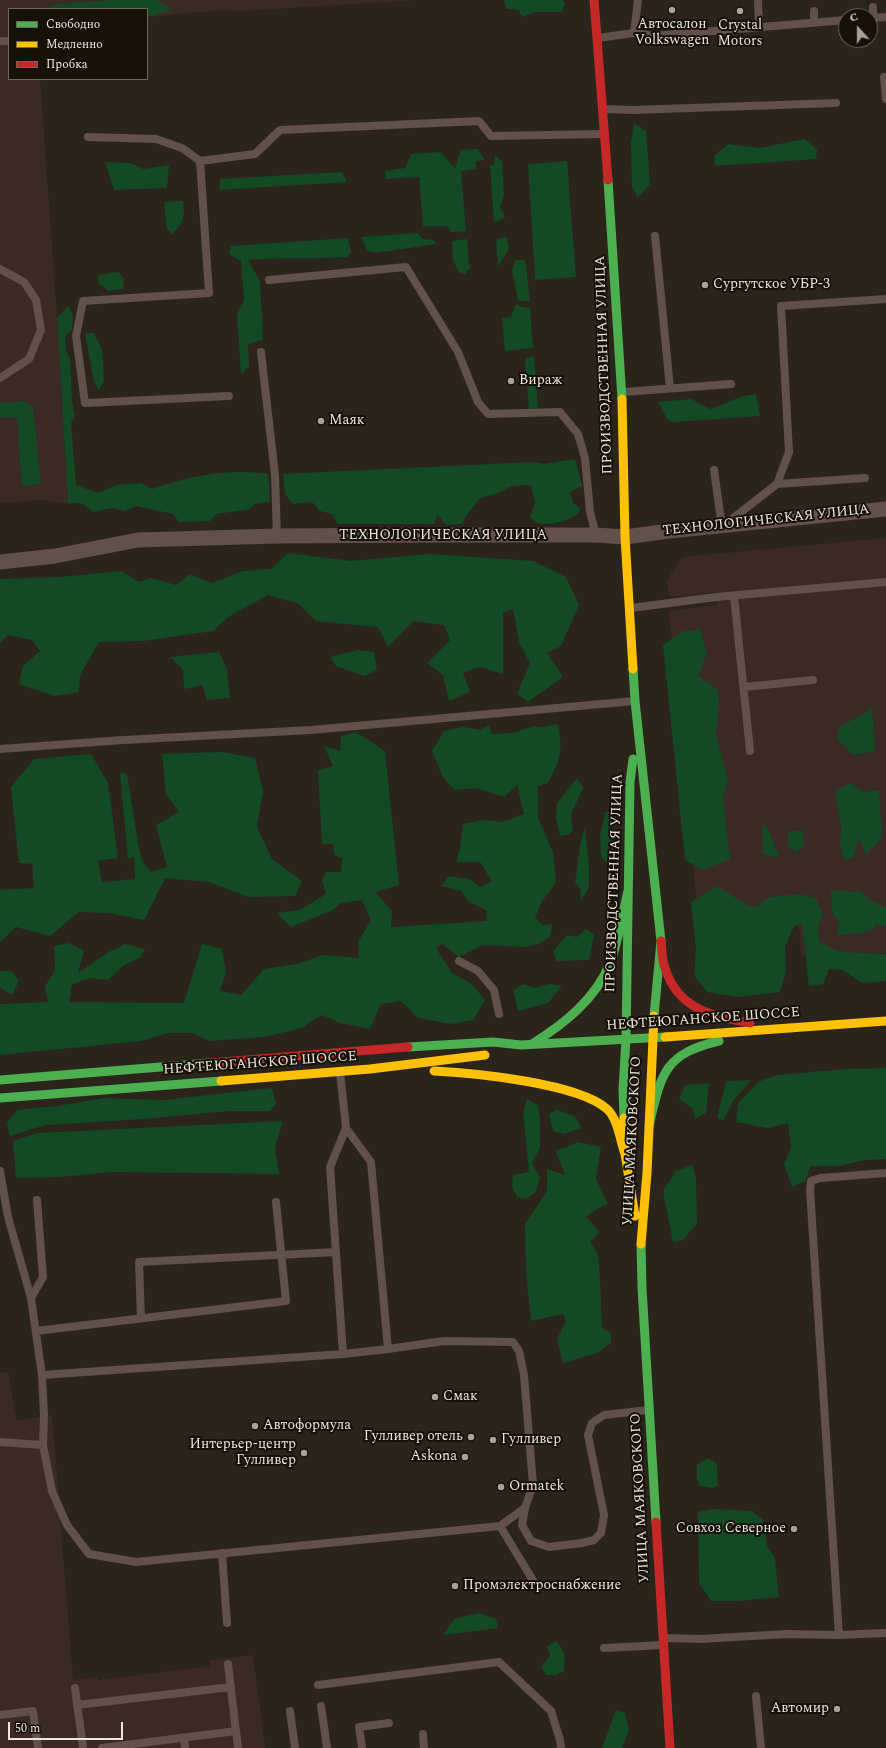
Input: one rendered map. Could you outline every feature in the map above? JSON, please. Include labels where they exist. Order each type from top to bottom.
[{"type":"main road","name":"ПРОИЗВОДСТВЕННАЯ УЛИЦА","points":[[594,0],[605,134],[622,392],[625,537],[635,701],[657,890],[661,941],[652,1038]]},
{"type":"main road","name":"ПРОИЗВОДСТВЕННАЯ УЛИЦА","points":[[626,1039],[630,782],[638,728]]},
{"type":"main road","points":[[531,1045],[551,1033],[595,992],[609,964],[628,891]]},
{"type":"main road","points":[[661,941],[664,966],[673,987],[681,998],[693,1008],[725,1018],[781,1029]]},
{"type":"main road","name":"НЕФТЕЮГАНСКОЕ ШОССЕ","points":[[0,1080],[441,1044],[493,1042],[531,1045],[886,1021]]},
{"type":"main road","points":[[649,1126],[658,1087],[669,1065],[678,1055],[709,1043],[781,1029]]},
{"type":"main road","name":"УЛИЦА МАЯКОВСКОГО","points":[[652,1038],[649,1126],[641,1246],[642,1288],[669,1747]]},
{"type":"main road","name":"УЛИЦА МАЯКОВСКОГО","points":[[626,1039],[623,1089],[625,1154],[641,1246]]},
{"type":"main road","name":"НЕФТЕЮГАНСКОЕ ШОССЕ","points":[[0,1098],[370,1069],[497,1053],[521,1045]]},
{"type":"main road","points":[[370,1069],[444,1071],[556,1087],[594,1101],[607,1109],[614,1119],[625,1154]]},
{"type":"street","name":"ТЕХНОЛОГИЧЕСКАЯ УЛИЦА","points":[[0,562],[55,556],[138,540],[277,536],[596,535],[625,537],[886,509]]},
{"type":"lane","points":[[634,33],[638,0]]},
{"type":"lane","points":[[758,0],[759,27]]},
{"type":"lane","points":[[814,11],[814,23]]},
{"type":"lane","points":[[597,39],[634,33],[653,36],[838,21]]},
{"type":"lane","points":[[884,77],[886,99]]},
{"type":"lane","points":[[603,109],[633,110],[836,103]]},
{"type":"lane","points":[[88,137],[156,139],[182,148],[200,160],[255,154],[280,130],[479,121],[491,136],[605,134]]},
{"type":"lane","points":[[200,160],[209,293],[83,301],[76,336],[85,403],[229,396]]},
{"type":"lane","points":[[655,236],[670,388]]},
{"type":"lane","points":[[269,280],[406,267],[458,352],[478,402],[488,414],[560,412],[578,434],[585,458],[590,512],[596,535]]},
{"type":"lane","points":[[0,269],[24,282],[36,300],[41,330],[29,359],[0,378]]},
{"type":"lane","points":[[722,527],[777,484],[789,452],[781,306],[886,299]]},
{"type":"lane","points":[[261,352],[275,475],[277,536]]},
{"type":"lane","points":[[622,392],[731,384]]},
{"type":"lane","points":[[714,470],[722,527]]},
{"type":"lane","points":[[777,484],[865,478]]},
{"type":"lane","points":[[630,608],[734,596],[886,582]]},
{"type":"lane","points":[[734,596],[750,751]]},
{"type":"lane","points":[[744,687],[813,680]]},
{"type":"lane","points":[[0,749],[123,740],[310,730],[635,701]]},
{"type":"lane","points":[[459,961],[478,972],[494,990],[499,1014]]},
{"type":"lane","points":[[340,1071],[346,1128],[330,1167],[343,1354]]},
{"type":"lane","points":[[346,1128],[371,1162],[388,1350]]},
{"type":"lane","points":[[0,1171],[4,1217],[31,1298],[42,1375],[44,1415],[43,1445],[52,1491],[67,1526],[89,1554],[136,1562],[500,1526],[525,1508]]},
{"type":"lane","points":[[839,1635],[810,1190],[811,1181],[820,1178],[886,1173]]},
{"type":"lane","points":[[31,1298],[43,1278],[37,1200]]},
{"type":"lane","points":[[36,1331],[286,1301],[276,1202]]},
{"type":"lane","points":[[141,1318],[139,1262],[336,1252]]},
{"type":"lane","points":[[42,1375],[343,1354],[388,1350],[444,1341],[513,1342],[519,1351],[524,1375],[533,1485],[525,1508],[522,1525],[531,1541],[549,1547],[582,1544],[594,1540],[601,1533],[604,1514],[588,1435],[592,1423],[604,1415],[650,1409]]},
{"type":"lane","points":[[0,1442],[43,1445]]},
{"type":"lane","points":[[500,1526],[537,1587]]},
{"type":"lane","points":[[222,1553],[228,1623]]},
{"type":"lane","points":[[604,1648],[664,1642],[786,1634],[839,1635],[886,1633]]},
{"type":"lane","points":[[318,1685],[499,1662],[551,1712],[561,1748]]},
{"type":"lane","points":[[228,1664],[238,1748]]},
{"type":"lane","points":[[77,1705],[231,1687]]},
{"type":"lane","points":[[75,1688],[83,1748]]},
{"type":"lane","points":[[756,1696],[760,1748]]},
{"type":"lane","points":[[321,1706],[327,1748]]},
{"type":"lane","points":[[0,1715],[33,1711],[38,1748]]},
{"type":"lane","points":[[290,1711],[295,1748]]},
{"type":"lane","points":[[362,1748],[359,1728],[389,1723]]},
{"type":"lane","points":[[102,1748],[132,1746],[236,1732]]},
{"type":"lane","points":[[423,1734],[424,1748]]},
{"type":"lane","points":[[184,1738],[185,1748]]},
{"type":"shaded area","points":[[0,0],[418,0],[240,11],[223,10],[148,17],[148,8],[8,8],[8,80],[40,80],[57,318],[68,504],[42,500],[0,503]]},
{"type":"shaded area","points":[[886,538],[886,953],[801,956],[798,915],[702,959],[669,611],[717,605],[716,592],[669,597],[667,580],[682,557]]},
{"type":"shaded area","points":[[8,1372],[17,1421],[52,1415],[73,1680],[97,1677],[98,1680],[210,1666],[210,1660],[253,1655],[265,1748],[0,1748],[0,1373]]},
{"type":"green space","points":[[114,0],[158,0],[171,10],[148,17],[148,8],[48,8],[56,4]]},
{"type":"green space","points":[[504,0],[563,0],[565,5],[561,12],[535,12],[522,17],[519,10],[507,9]]},
{"type":"green space","points":[[634,123],[646,131],[650,184],[638,198],[632,187],[631,143]]},
{"type":"green space","points":[[804,139],[817,149],[816,159],[715,166],[714,156],[728,144],[760,148]]},
{"type":"green space","points":[[478,149],[485,160],[476,161],[476,169],[461,171],[466,231],[451,232],[448,226],[423,226],[419,177],[386,179],[385,171],[405,168],[411,154],[440,152],[455,168],[461,150]]},
{"type":"green space","points":[[495,155],[502,162],[504,196],[500,207],[505,217],[494,223],[490,165],[494,165]]},
{"type":"green space","points":[[567,161],[576,277],[535,280],[528,164]]},
{"type":"green space","points":[[105,162],[130,163],[143,169],[169,165],[167,188],[114,190]]},
{"type":"green space","points":[[342,172],[347,182],[219,190],[220,179]]},
{"type":"green space","points":[[183,201],[183,219],[173,234],[167,229],[164,202]]},
{"type":"green space","points":[[418,233],[423,239],[434,240],[436,244],[375,253],[367,250],[361,237]]},
{"type":"green space","points":[[507,237],[509,249],[498,267],[496,239]]},
{"type":"green space","points":[[348,238],[351,252],[347,257],[248,260],[260,281],[263,340],[248,344],[249,367],[241,374],[237,315],[244,300],[241,261],[229,254],[231,246]]},
{"type":"green space","points":[[467,239],[469,265],[472,265],[465,274],[459,272],[453,261],[452,241]]},
{"type":"green space","points":[[515,260],[525,260],[530,301],[518,301],[512,270]]},
{"type":"green space","points":[[119,272],[124,279],[123,289],[109,291],[99,284],[98,275]]},
{"type":"green space","points":[[516,304],[522,307],[530,308],[533,348],[505,351],[502,318],[511,317]]},
{"type":"green space","points":[[68,306],[73,316],[72,330],[65,336],[66,351],[70,358],[72,402],[75,416],[71,423],[76,485],[98,493],[117,485],[141,483],[152,489],[180,480],[209,474],[254,472],[268,474],[270,502],[254,504],[251,509],[216,514],[210,521],[179,522],[173,514],[136,506],[125,511],[113,508],[93,512],[82,504],[68,504],[57,318]]},
{"type":"green space","points":[[85,333],[94,333],[102,349],[104,381],[99,390],[94,382]]},
{"type":"green space","points":[[534,356],[538,408],[529,410],[525,359]]},
{"type":"green space","points":[[756,394],[760,416],[673,422],[667,419],[658,402],[691,399],[710,409],[739,398]]},
{"type":"green space","points":[[23,401],[33,407],[41,484],[22,486],[17,417],[0,418],[0,403]]},
{"type":"green space","points":[[575,459],[582,486],[570,492],[573,502],[581,510],[578,514],[567,520],[548,524],[538,523],[530,518],[535,502],[531,485],[512,486],[498,493],[480,498],[466,516],[462,524],[446,525],[437,514],[435,524],[338,524],[332,514],[320,511],[312,502],[293,504],[285,494],[283,474],[532,462],[544,464]]},
{"type":"green space","points":[[288,553],[351,561],[430,554],[533,561],[566,577],[579,605],[561,646],[547,653],[563,677],[528,702],[517,694],[530,663],[519,642],[513,609],[503,613],[503,674],[480,667],[463,673],[470,692],[449,701],[443,675],[427,663],[450,640],[444,625],[413,621],[388,647],[378,627],[316,621],[299,604],[268,595],[228,617],[213,631],[143,641],[99,642],[80,675],[79,692],[54,696],[19,684],[23,666],[40,651],[32,640],[8,635],[0,643],[0,579],[60,577],[122,571],[139,582],[151,578],[176,585],[190,574],[211,583],[243,571],[271,569]]},
{"type":"green space","points":[[700,630],[707,653],[698,676],[718,690],[719,704],[716,735],[728,779],[723,798],[730,859],[703,870],[685,860],[663,645],[683,631]]},
{"type":"green space","points":[[358,650],[374,652],[377,670],[364,676],[336,666],[330,657]]},
{"type":"green space","points":[[219,652],[227,670],[230,698],[207,700],[202,685],[184,689],[183,670],[170,657]]},
{"type":"green space","points":[[872,709],[875,751],[853,755],[837,739],[839,727]]},
{"type":"green space","points":[[558,724],[560,754],[558,761],[548,783],[538,786],[538,818],[553,852],[556,883],[542,901],[535,918],[543,925],[552,924],[550,937],[538,944],[525,947],[483,945],[459,957],[442,944],[436,948],[452,973],[472,984],[485,1000],[473,1020],[451,1024],[418,1018],[401,1001],[381,1004],[370,1029],[340,1023],[322,1015],[301,1028],[265,1037],[210,1041],[191,1033],[168,1033],[141,1041],[0,1055],[0,1004],[48,1002],[45,986],[55,971],[54,946],[69,943],[84,951],[78,973],[107,953],[125,944],[145,949],[140,958],[124,965],[108,980],[91,978],[72,984],[69,1002],[184,1003],[202,944],[222,949],[226,973],[220,991],[241,995],[264,969],[297,964],[323,955],[359,958],[358,942],[371,920],[362,900],[341,903],[333,910],[291,927],[277,913],[300,910],[326,894],[322,880],[326,872],[341,872],[342,858],[334,855],[333,844],[322,844],[318,770],[333,766],[324,746],[340,751],[341,736],[356,732],[385,751],[399,885],[375,892],[392,911],[391,927],[487,921],[486,910],[469,902],[461,891],[441,886],[449,876],[469,879],[480,887],[492,881],[480,862],[456,862],[460,849],[463,824],[482,820],[503,822],[524,814],[517,785],[504,797],[476,788],[454,790],[443,777],[432,751],[444,731],[463,727],[480,730],[489,725],[492,734],[514,733],[533,726],[541,727]]},
{"type":"green space","points":[[222,752],[255,758],[263,791],[257,827],[272,859],[302,881],[295,896],[248,897],[209,882],[165,878],[144,920],[109,913],[79,912],[50,936],[16,927],[0,942],[0,890],[34,888],[32,864],[19,863],[11,787],[34,759],[91,754],[108,783],[118,858],[98,861],[102,882],[135,879],[134,857],[128,859],[120,773],[127,774],[142,861],[151,872],[167,867],[156,825],[179,812],[166,794],[162,754]]},
{"type":"green space","points":[[577,778],[583,787],[571,815],[573,831],[567,835],[560,836],[556,818],[557,803]]},
{"type":"green space","points":[[851,783],[864,792],[879,790],[882,837],[866,854],[859,838],[853,858],[844,860],[840,844],[841,826],[835,791]]},
{"type":"green space","points":[[613,811],[607,863],[601,857],[600,836],[605,812]]},
{"type":"green space","points":[[762,823],[770,832],[779,858],[763,854]]},
{"type":"green space","points":[[585,828],[589,866],[589,887],[581,901],[580,889],[575,882],[581,841]]},
{"type":"green space","points":[[802,830],[805,845],[795,852],[788,846],[788,832]]},
{"type":"green space","points":[[717,886],[745,904],[756,907],[769,897],[799,894],[816,898],[823,915],[818,927],[819,942],[841,952],[886,954],[886,981],[863,983],[842,970],[829,969],[823,984],[809,986],[802,923],[794,926],[785,947],[786,972],[780,992],[737,997],[707,992],[694,975],[696,949],[691,902]]},
{"type":"green space","points":[[831,890],[861,892],[870,900],[886,908],[886,926],[876,924],[870,932],[837,935],[839,923],[832,911]]},
{"type":"green space","points":[[586,929],[594,935],[589,960],[556,961],[553,951],[567,935],[577,937]]},
{"type":"green space","points":[[0,971],[12,971],[19,981],[12,995],[0,988]]},
{"type":"green space","points":[[523,984],[534,988],[549,984],[562,986],[548,1003],[518,1011],[513,990]]},
{"type":"green space","points":[[886,1068],[886,1159],[865,1160],[839,1166],[811,1166],[805,1181],[792,1187],[784,1164],[791,1148],[788,1123],[767,1128],[736,1122],[738,1103],[758,1082],[777,1075],[848,1069]]},
{"type":"green space","points":[[751,1080],[733,1101],[724,1120],[717,1119],[726,1081]]},
{"type":"green space","points":[[709,1083],[706,1113],[695,1119],[692,1108],[679,1099],[685,1085]]},
{"type":"green space","points":[[272,1088],[276,1104],[270,1111],[229,1111],[144,1119],[46,1125],[10,1136],[7,1123],[17,1110],[57,1106],[104,1098],[164,1100]]},
{"type":"green space","points":[[527,1099],[538,1105],[540,1120],[540,1148],[532,1163],[540,1178],[535,1193],[526,1199],[517,1197],[512,1186],[513,1175],[529,1172],[523,1112]]},
{"type":"green space","points":[[557,1110],[574,1116],[582,1128],[563,1134],[553,1131],[549,1114]]},
{"type":"green space","points":[[283,1121],[275,1148],[279,1174],[111,1172],[59,1177],[16,1178],[13,1141],[37,1133]]},
{"type":"green space","points":[[578,1142],[601,1147],[596,1179],[608,1204],[595,1210],[586,1217],[600,1232],[590,1242],[598,1254],[602,1328],[611,1333],[611,1343],[597,1353],[563,1363],[557,1339],[566,1321],[563,1314],[531,1321],[526,1271],[525,1224],[547,1191],[547,1169],[565,1175],[556,1151]]},
{"type":"green space","points":[[692,1165],[696,1178],[697,1223],[683,1240],[673,1242],[663,1191],[676,1171]]},
{"type":"green space","points":[[708,1458],[717,1464],[718,1486],[713,1488],[699,1486],[697,1479],[697,1465]]},
{"type":"green space","points":[[713,1509],[752,1511],[763,1520],[767,1546],[775,1558],[779,1597],[739,1601],[711,1601],[699,1583],[698,1512]]},
{"type":"green space","points":[[479,1613],[496,1619],[498,1628],[443,1635],[454,1619]]},
{"type":"green space","points":[[557,1641],[565,1655],[564,1671],[556,1675],[546,1675],[541,1667],[550,1655],[547,1646]]},
{"type":"green space","points":[[616,1710],[625,1713],[629,1730],[622,1748],[602,1748]]},
{"type":"traffic: fast","points":[[608,180],[622,399]]},
{"type":"traffic: fast","points":[[633,669],[635,701],[661,941],[654,1016]]},
{"type":"traffic: fast","points":[[624,1118],[623,1089],[626,1039],[630,782],[633,759]]},
{"type":"traffic: fast","points":[[532,1044],[556,1028],[578,1010],[588,999],[604,976],[613,954],[628,891]]},
{"type":"traffic: fast","points":[[408,1047],[493,1042],[521,1045],[665,1037]]},
{"type":"traffic: fast","points":[[649,1126],[657,1093],[662,1080],[675,1060],[700,1046],[719,1041]]},
{"type":"traffic: fast","points":[[0,1080],[210,1063]]},
{"type":"traffic: fast","points":[[0,1098],[221,1081]]},
{"type":"traffic: fast","points":[[641,1244],[642,1288],[656,1522]]},
{"type":"traffic: slow","points":[[622,399],[625,537],[633,669]]},
{"type":"traffic: slow","points":[[641,1244],[647,1173],[654,1016]]},
{"type":"traffic: slow","points":[[665,1037],[886,1021]]},
{"type":"traffic: slow","points":[[221,1081],[370,1069],[485,1055]]},
{"type":"traffic: slow","points":[[434,1071],[474,1074],[525,1081],[573,1092],[593,1100],[607,1109],[614,1118],[625,1154]]},
{"type":"traffic: slow","points":[[624,1118],[625,1154],[635,1216]]},
{"type":"traffic: jam","points":[[594,0],[608,180]]},
{"type":"traffic: jam","points":[[661,941],[664,965],[671,982],[688,1002],[698,1009],[710,1014],[750,1023]]},
{"type":"traffic: jam","points":[[210,1063],[408,1047]]},
{"type":"traffic: jam","points":[[656,1522],[670,1748]]},
{"type":"place","name":"Автосалон Volkswagen","points":[[672,10]]},
{"type":"place","name":"Crystal Motors","points":[[740,11]]},
{"type":"place","name":"Сургутское УБР-3","points":[[705,285]]},
{"type":"place","name":"Вираж","points":[[511,381]]},
{"type":"place","name":"Маяк","points":[[321,421]]},
{"type":"place","name":"Смак","points":[[435,1397]]},
{"type":"place","name":"Автоформула","points":[[255,1426]]},
{"type":"place","name":"Гулливер отель","points":[[471,1437]]},
{"type":"place","name":"Гулливер","points":[[493,1440]]},
{"type":"place","name":"Интерьер-центр Гулливер","points":[[304,1453]]},
{"type":"place","name":"Askona","points":[[465,1457]]},
{"type":"place","name":"Ormatek","points":[[501,1487]]},
{"type":"place","name":"Совхоз Северное","points":[[794,1529]]},
{"type":"place","name":"Промэлектроснабжение","points":[[455,1586]]},
{"type":"place","name":"Автомир","points":[[837,1709]]}]
